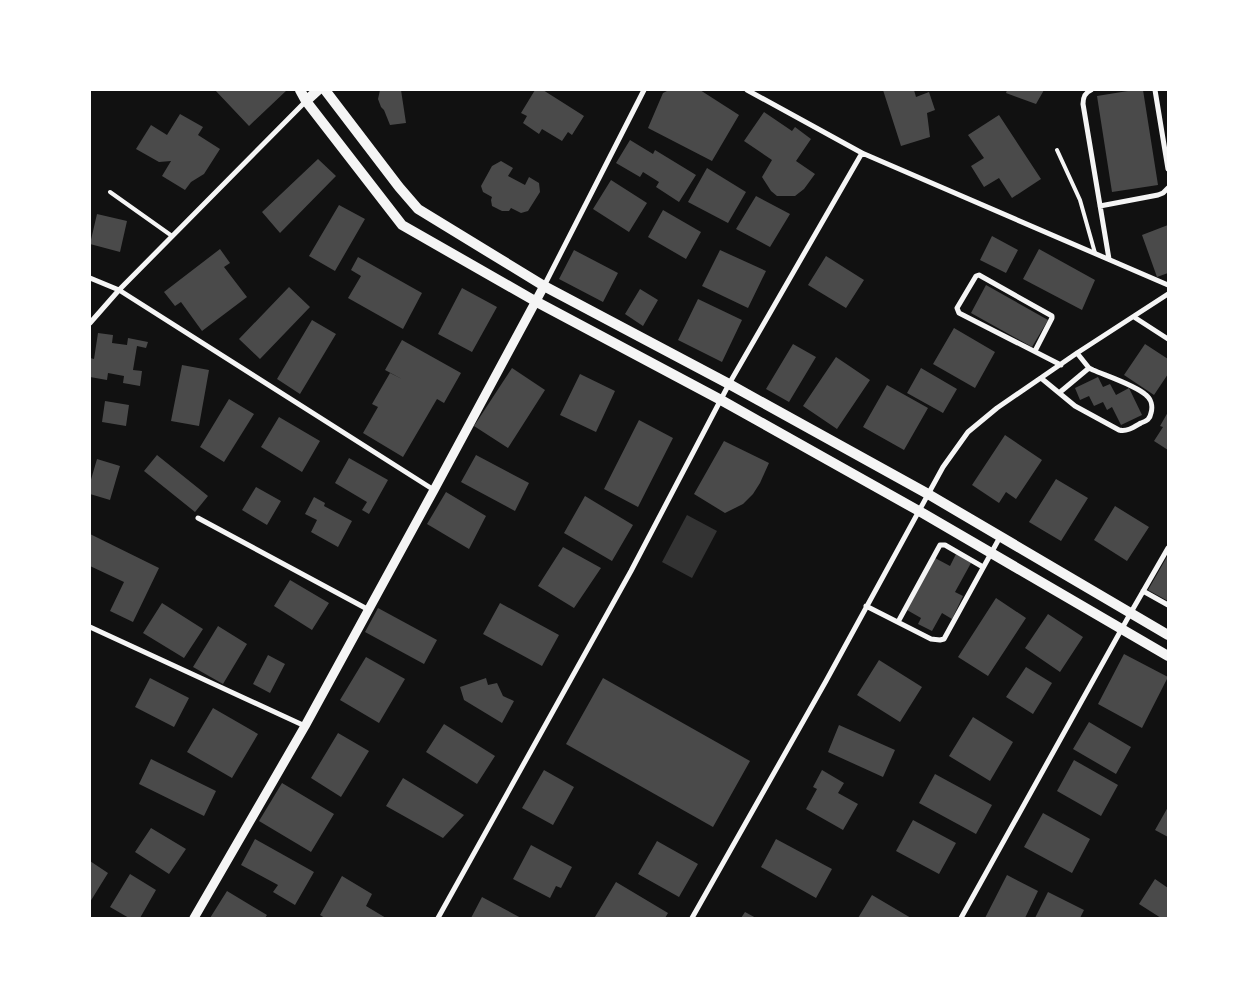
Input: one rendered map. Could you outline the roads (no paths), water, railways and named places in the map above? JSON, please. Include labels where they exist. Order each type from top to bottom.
[{"type":"main road","points":[[300,90],[306,101],[402,225],[536,301],[721,400],[919,511],[1168,656]]},
{"type":"main road","points":[[306,101],[318,90]]},
{"type":"main road","points":[[325,90],[418,209],[544,286],[729,384],[928,494],[1168,635]]},
{"type":"street","points":[[194,918],[305,726],[369,610],[544,286],[644,90]]},
{"type":"street","points":[[747,90],[862,153],[1168,285]]},
{"type":"street","points":[[1091,90],[1083,97],[1083,104],[1109,259]]},
{"type":"street","points":[[1155,90],[1168,169]]},
{"type":"street","points":[[90,323],[119,290],[306,101]]},
{"type":"street","points":[[438,918],[631,571],[729,384],[862,153]]},
{"type":"street","points":[[1100,206],[1158,195],[1168,188]]},
{"type":"street","points":[[1035,351],[1052,316],[979,274],[976,276],[957,308],[959,313],[1061,365]]},
{"type":"street","points":[[90,278],[119,290],[434,490]]},
{"type":"street","points":[[692,918],[816,698],[943,466],[968,432],[997,408],[1168,294]]},
{"type":"street","points":[[1134,317],[1168,339]]},
{"type":"street","points":[[1042,378],[1075,406],[1122,431],[1149,418],[1152,408],[1147,396],[1137,389],[1089,368],[1078,353]]},
{"type":"street","points":[[1059,393],[1089,368]]},
{"type":"street","points":[[198,518],[369,610]]},
{"type":"street","points":[[866,606],[931,639],[944,639],[1000,537]]},
{"type":"street","points":[[898,622],[940,545],[945,545],[983,567]]},
{"type":"street","points":[[961,918],[1168,548]]},
{"type":"street","points":[[1143,591],[1168,605]]},
{"type":"street","points":[[90,627],[305,726]]},
{"type":"lane","points":[[1057,150],[1080,200],[1095,253]]},
{"type":"lane","points":[[110,192],[172,236]]}]
